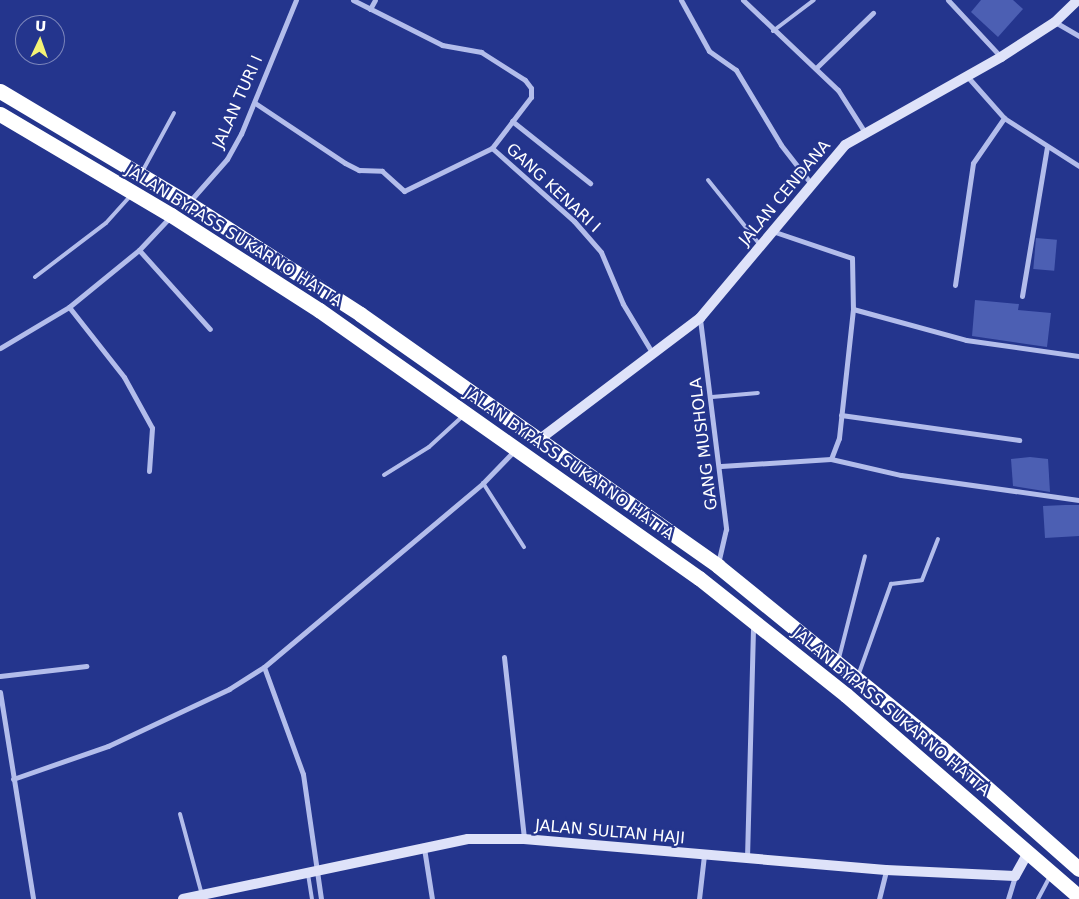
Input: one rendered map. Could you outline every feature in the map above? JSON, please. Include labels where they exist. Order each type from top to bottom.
[{"type":"highway","name":"JALAN BYPASS SUKARNO HATTA","points":[[0,91],[188,203],[360,314],[718,566],[838,661],[852,686],[1028,853],[1079,897]]},
{"type":"highway","name":"JALAN BYPASS SUKARNO HATTA","points":[[0,114],[171,215],[467,412],[754,619],[852,686],[1079,869]]},
{"type":"street","name":"JALAN TURI I","points":[[188,203],[227,159],[255,103],[296,0]]},
{"type":"street","name":"GANG KENARI I","points":[[353,0],[442,45],[481,52],[525,80],[531,98],[492,148],[574,220],[601,252],[623,304],[654,356]]},
{"type":"street","points":[[370,9],[375,0]]},
{"type":"street","points":[[680,0],[708,50],[736,70],[781,145],[814,187]]},
{"type":"street","points":[[743,0],[774,32],[817,67],[838,90],[864,131]]},
{"type":"street","points":[[948,0],[1001,56]]},
{"type":"street","name":"JALAN CENDANA","points":[[540,439],[654,356],[700,318],[814,187],[845,145],[864,131],[1001,56],[1055,22],[1078,0]]},
{"type":"street","points":[[817,67],[874,14]]},
{"type":"street","points":[[1055,22],[1079,36]]},
{"type":"street","points":[[966,74],[1004,118],[1079,166]]},
{"type":"street","points":[[255,103],[345,163],[359,170],[382,171],[404,191],[492,148]]},
{"type":"street","points":[[955,285],[971,169],[1004,118]]},
{"type":"street","points":[[512,121],[590,183]]},
{"type":"street","points":[[1022,296],[1047,147]]},
{"type":"street","points":[[0,348],[69,307],[139,250],[171,215]]},
{"type":"street","points":[[775,232],[852,256],[853,309],[839,438],[831,459]]},
{"type":"street","points":[[139,250],[210,330]]},
{"type":"street","points":[[69,307],[124,377],[152,428],[149,471]]},
{"type":"street","points":[[853,309],[966,340],[1079,356]]},
{"type":"street","name":"GANG MUSHOLA","points":[[700,318],[721,466],[726,530],[718,566]]},
{"type":"street","points":[[841,415],[1018,440]]},
{"type":"street","points":[[13,779],[108,746],[229,689],[264,666],[483,483],[516,448]]},
{"type":"street","points":[[721,466],[831,459],[901,475],[1079,500]]},
{"type":"street","points":[[748,858],[754,619]]},
{"type":"street","points":[[504,657],[524,839]]},
{"type":"street","points":[[0,676],[86,666]]},
{"type":"street","points":[[264,666],[302,774],[313,872],[321,899]]},
{"type":"street","points":[[0,692],[6,747],[33,899]]},
{"type":"street","points":[[0,746],[6,747]]},
{"type":"street","name":"JALAN SULTAN HAJI","points":[[183,899],[468,839],[524,839],[886,870],[1015,876]]},
{"type":"street","points":[[424,848],[432,899]]},
{"type":"street","points":[[1008,899],[1015,876],[1028,853]]},
{"type":"street","points":[[699,899],[704,854]]},
{"type":"street","points":[[879,899],[886,870]]},
{"type":"lane","points":[[774,32],[814,0]]},
{"type":"lane","points":[[140,175],[174,113]]},
{"type":"lane","points":[[708,180],[761,246]]},
{"type":"lane","points":[[36,277],[106,223],[134,192]]},
{"type":"lane","points":[[712,397],[758,393]]},
{"type":"lane","points":[[384,475],[446,434],[467,412]]},
{"type":"lane","points":[[483,483],[524,547]]},
{"type":"lane","points":[[852,686],[891,584],[922,580],[938,539]]},
{"type":"lane","points":[[838,661],[865,556]]},
{"type":"lane","points":[[180,814],[202,895]]},
{"type":"lane","points":[[312,899],[313,872]]},
{"type":"lane","points":[[1038,899],[1052,874]]},
{"type":"building","points":[[981,0],[1013,0],[1023,9],[998,37],[971,12]]},
{"type":"building","points":[[1036,238],[1057,240],[1054,271],[1033,269]]},
{"type":"building","points":[[975,300],[1019,304],[1018,310],[1051,313],[1047,347],[972,336]]},
{"type":"building","points":[[1030,457],[1048,459],[1050,492],[1013,486],[1011,459]]},
{"type":"building","points":[[1079,505],[1079,536],[1045,538],[1043,506]]}]
